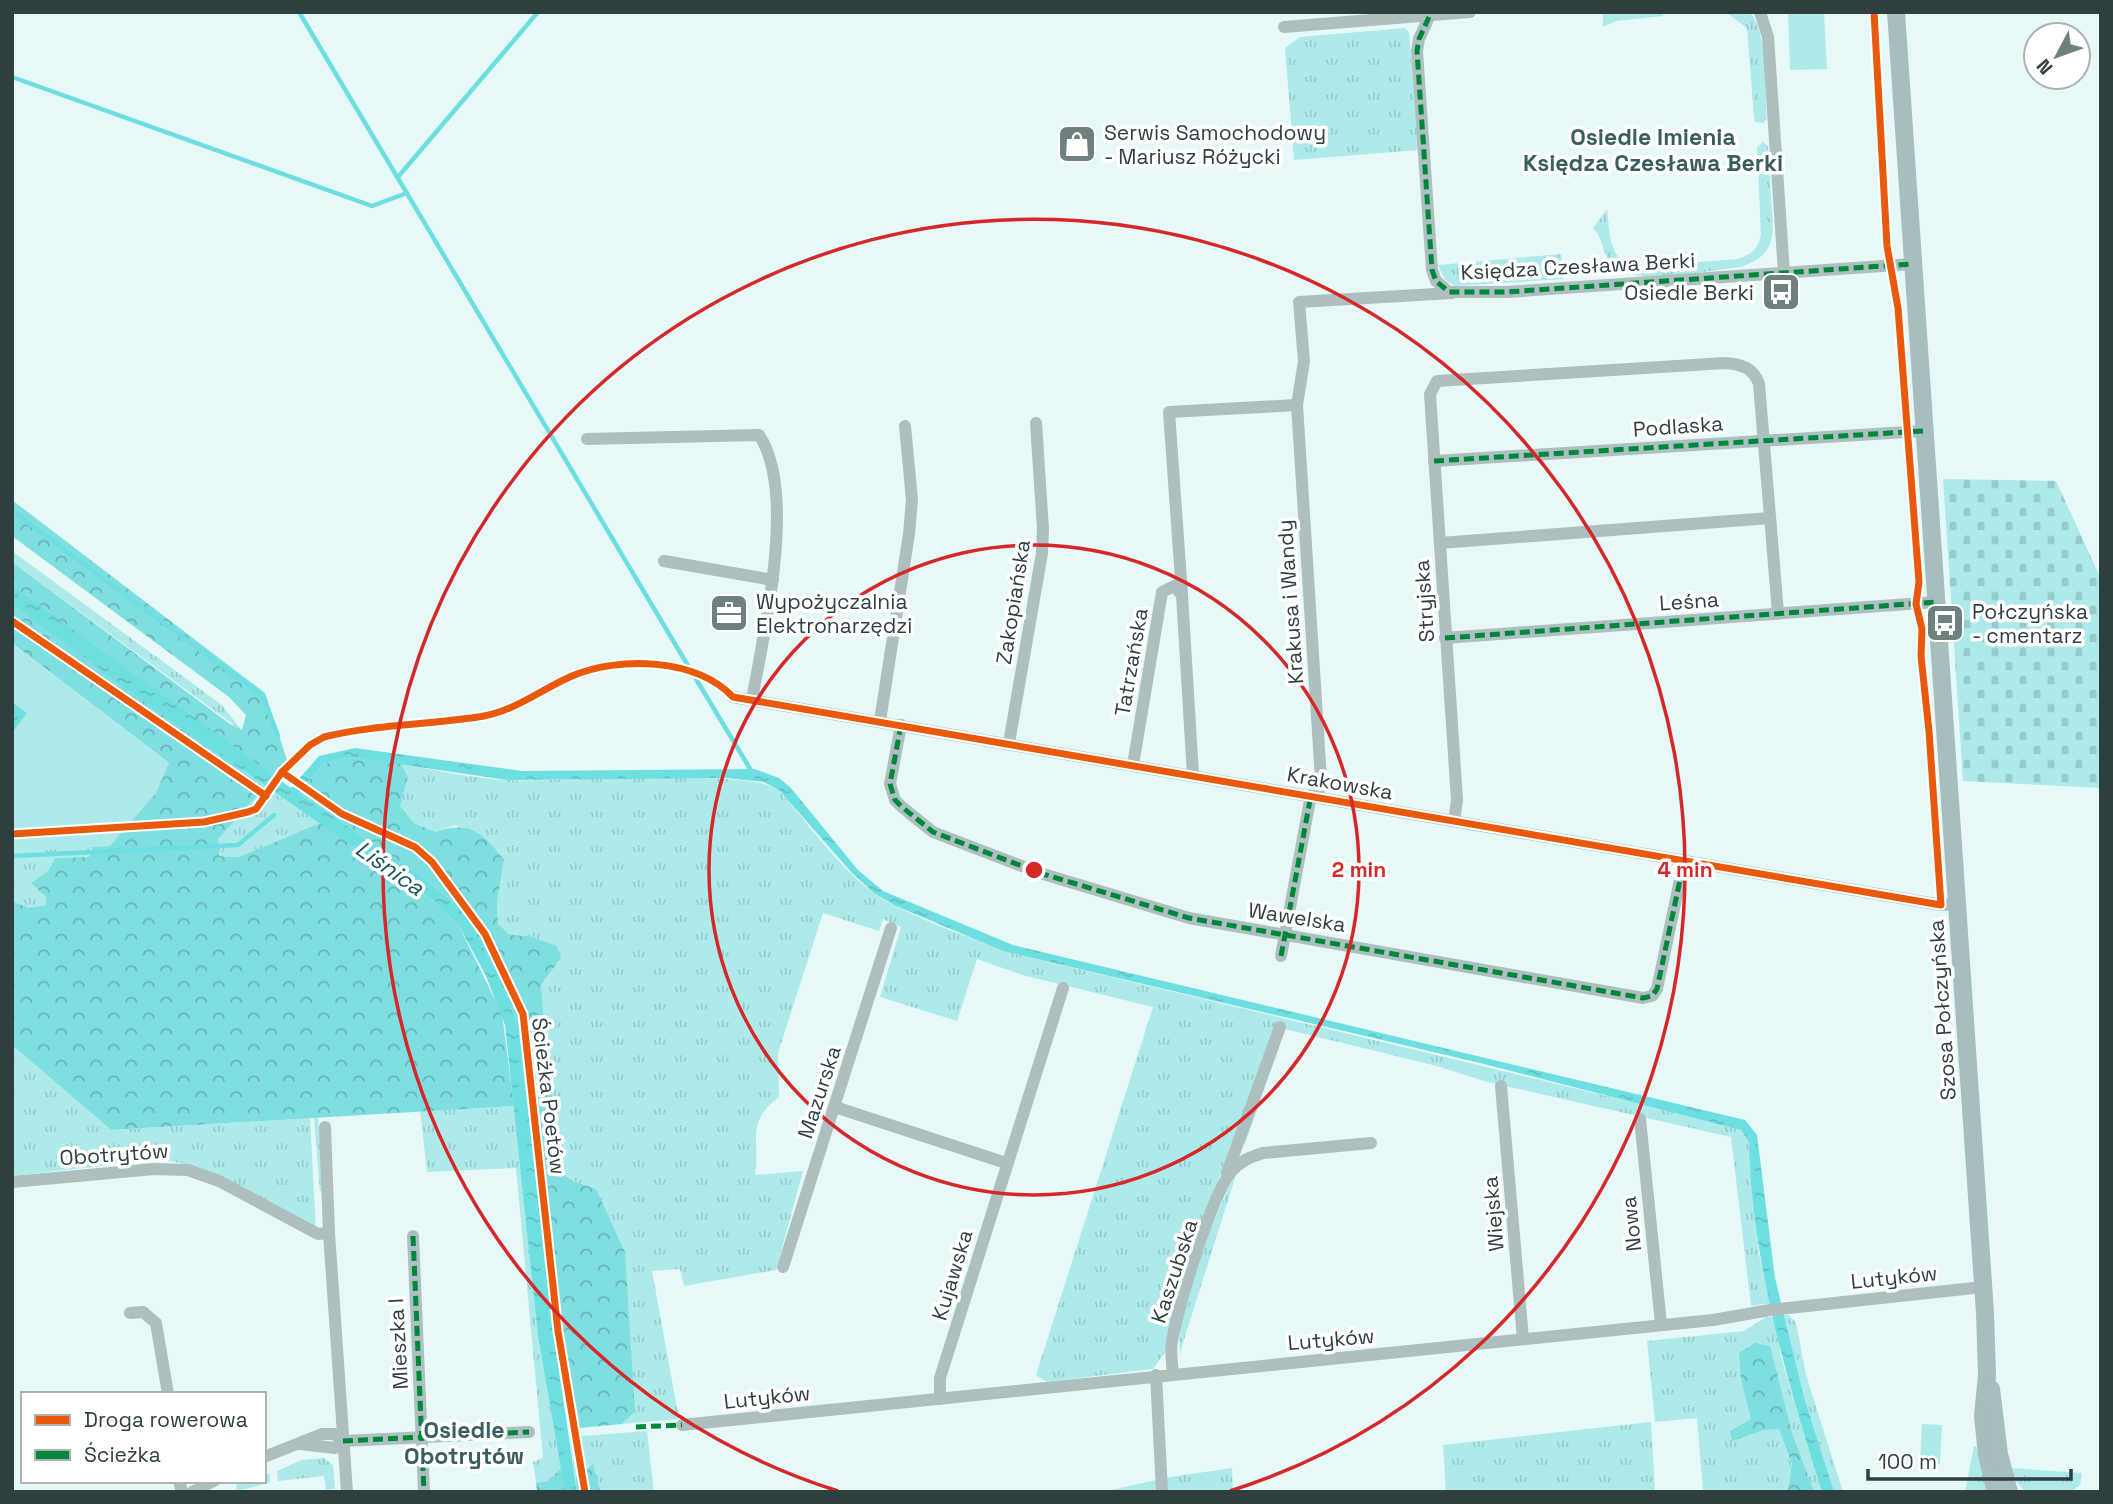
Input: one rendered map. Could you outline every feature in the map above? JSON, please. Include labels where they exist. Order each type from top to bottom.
[{"type":"main road","name":"Szosa Połczyńska","points":[[1896,12],[1983,1287],[1987,1375],[1983,1406],[1984,1440],[1996,1492]]},
{"type":"main road","name":"Szosa Połczyńska","points":[[1987,1375],[1994,1406],[2000,1463],[2009,1492]]},
{"type":"street","points":[[1284,27],[1406,15],[1429,17],[1470,12]]},
{"type":"street","points":[[1760,12],[1768,33],[1784,272]]},
{"type":"street","name":"Księdza Czesława Berki","points":[[1429,17],[1419,39],[1418,51],[1432,270],[1444,289],[1457,293],[1912,264]]},
{"type":"street","name":"Krakusa i Wandy","points":[[1281,956],[1314,796],[1321,779],[1297,405],[1304,361],[1299,302],[1457,293]]},
{"type":"street","name":"Stryjska","points":[[1454,821],[1457,800],[1430,394],[1437,381],[1737,364],[1751,371],[1758,380],[1765,440]]},
{"type":"street","name":"Tatrzańska","points":[[1193,775],[1169,412],[1297,405]]},
{"type":"street","name":"Zakopiańska","points":[[1009,743],[1042,553],[1036,423]]},
{"type":"street","points":[[880,721],[912,500],[905,426]]},
{"type":"street","name":"Podlaska","points":[[1434,461],[1923,430]]},
{"type":"street","points":[[587,439],[759,435],[768,448],[775,497],[773,580],[752,700]]},
{"type":"street","points":[[1765,440],[1778,613]]},
{"type":"street","points":[[1440,543],[1770,519]]},
{"type":"street","points":[[664,561],[773,580]]},
{"type":"street","name":"Tatrzańska","points":[[1133,765],[1162,592],[1174,586],[1182,595]]},
{"type":"street","name":"Leśna","points":[[1445,638],[1936,602]]},
{"type":"street","name":"Krakowska","points":[[733,697],[1941,905],[1957,904]]},
{"type":"street","name":"Wawelska","points":[[901,725],[890,776],[891,792],[902,807],[933,832],[1040,873],[1189,918],[1643,998],[1652,996],[1657,989],[1684,861]]},
{"type":"street","name":"Mazurska","points":[[783,1267],[891,928]]},
{"type":"street","name":"Kujawska","points":[[940,1399],[940,1378],[1063,988]]},
{"type":"street","name":"Kaszubska","points":[[1173,1373],[1171,1343],[1194,1265],[1280,1027]]},
{"type":"street","name":"Wiejska","points":[[1501,1086],[1523,1339]]},
{"type":"street","points":[[835,1107],[1006,1163]]},
{"type":"street","name":"Nowa","points":[[1640,1119],[1661,1324]]},
{"type":"street","points":[[325,1127],[329,1233],[347,1492]]},
{"type":"street","name":"Kaszubska","points":[[1224,1183],[1246,1158],[1263,1153],[1371,1143]]},
{"type":"street","name":"Obotrytów","points":[[12,1182],[154,1168],[188,1170],[219,1181],[318,1234],[329,1233]]},
{"type":"street","name":"Mieszka I","points":[[413,1236],[424,1492]]},
{"type":"street","name":"Lutyków","points":[[682,1425],[1523,1339],[1983,1287]]},
{"type":"street","points":[[130,1313],[143,1312],[156,1323],[168,1392]]},
{"type":"street","points":[[1156,1375],[1162,1492]]},
{"type":"street","points":[[266,1456],[300,1444],[334,1448],[343,1441],[529,1432]]},
{"type":"street","points":[[192,1492],[210,1483]]},
{"type":"green space","points":[[1603,12],[1664,12],[1663,16],[1616,21],[1603,27]]},
{"type":"green space","points":[[1686,12],[1749,12],[1755,20],[1763,47],[1767,119],[1764,123],[1755,122],[1747,28],[1728,14]]},
{"type":"green space","points":[[1788,12],[1824,12],[1827,69],[1790,70]]},
{"type":"green space","points":[[1405,28],[1409,32],[1419,150],[1294,160],[1285,48],[1300,37]]},
{"type":"green space","points":[[1763,142],[1768,146],[1773,229],[1770,244],[1759,258],[1740,267],[1673,276],[1624,272],[1609,262],[1593,228],[1607,209],[1615,252],[1627,264],[1636,267],[1738,259],[1750,253],[1756,248],[1761,235],[1757,147]]},
{"type":"green space","points":[[1561,254],[1564,279],[1455,286],[1445,280],[1438,265]]},
{"type":"green space","points":[[1943,479],[2056,481],[2101,579],[2101,788],[1963,781]]},
{"type":"green space","points":[[12,500],[265,693],[287,760],[273,776],[12,585],[12,562],[230,724],[242,730],[246,715],[229,697],[12,536]]},
{"type":"green space","points":[[12,551],[222,705],[242,731],[12,562]]},
{"type":"green space","points":[[12,605],[265,787],[218,839],[219,856],[239,857],[320,823],[432,900],[458,924],[502,1014],[514,1106],[111,1130],[12,1045],[12,901],[29,908],[46,905],[46,897],[31,883],[48,871],[55,858],[89,857],[94,846],[169,763],[12,643]]},
{"type":"green space","points":[[12,643],[169,763],[156,793],[110,846],[12,852]]},
{"type":"green space","points":[[351,757],[401,764],[408,777],[400,806],[414,823],[435,832],[467,828],[482,836],[504,860],[497,902],[498,924],[510,935],[530,936],[557,946],[561,958],[541,985],[556,1169],[571,1180],[596,1189],[625,1252],[635,1412],[622,1424],[569,1429],[554,1337],[519,1031],[462,909],[421,876],[299,793],[323,764]]},
{"type":"green space","points":[[401,764],[507,780],[694,778],[762,783],[779,790],[841,864],[883,899],[927,921],[1003,951],[1732,1126],[1744,1132],[1749,1142],[1759,1255],[1771,1303],[1751,1306],[1731,1137],[1487,1082],[1437,1066],[1285,1029],[1245,1144],[1233,1143],[1213,1194],[1165,1352],[1153,1369],[1047,1382],[1036,1375],[1153,1007],[1022,975],[977,959],[957,1021],[880,997],[901,927],[883,919],[879,931],[823,913],[778,1053],[779,1097],[761,1116],[756,1133],[755,1175],[803,1171],[776,1270],[684,1286],[680,1269],[652,1271],[679,1419],[622,1424],[635,1412],[596,1189],[571,1180],[556,1170],[541,985],[561,958],[557,946],[530,936],[510,935],[498,924],[497,902],[504,860],[456,825],[435,832],[414,823],[400,806],[408,777]]},
{"type":"green space","points":[[265,787],[320,823],[239,857],[219,856],[217,839]]},
{"type":"green space","points":[[94,846],[89,857],[55,858],[48,871],[32,883],[46,897],[47,905],[29,908],[12,901],[12,852]]},
{"type":"green space","points":[[12,1045],[111,1130],[310,1118],[316,1231],[220,1176],[178,1163],[154,1160],[12,1176]]},
{"type":"green space","points":[[514,1106],[538,1336],[561,1468],[548,1481],[536,1483],[533,1462],[543,1458],[516,1168],[427,1172],[420,1111]]},
{"type":"green space","points":[[314,1118],[318,1118],[324,1186],[320,1192]]},
{"type":"green space","points":[[1236,1175],[1181,1355],[1179,1339],[1189,1292],[1218,1211]]},
{"type":"green space","points":[[1784,1315],[1789,1315],[1796,1323],[1806,1375],[1843,1492],[1834,1492],[1804,1397]]},
{"type":"green space","points":[[1766,1317],[1774,1317],[1782,1361],[1822,1492],[1703,1492],[1697,1418],[1655,1422],[1647,1341],[1744,1331]]},
{"type":"green space","points":[[1755,1343],[1770,1346],[1792,1433],[1814,1492],[1788,1492],[1792,1464],[1779,1429],[1764,1430],[1732,1441],[1730,1431],[1751,1419],[1741,1379],[1739,1353]]},
{"type":"green space","points":[[1651,1422],[1655,1492],[1446,1492],[1443,1445]]},
{"type":"green space","points":[[1922,1424],[1942,1425],[1940,1464],[1920,1463]]},
{"type":"green space","points":[[647,1431],[654,1492],[577,1492],[570,1437]]},
{"type":"green space","points":[[1976,1446],[1987,1492],[1965,1492]]},
{"type":"green space","points":[[324,1458],[333,1465],[335,1489],[326,1490],[324,1476],[278,1481],[277,1471],[301,1460]]},
{"type":"green space","points":[[593,1464],[600,1492],[577,1492],[576,1478]]},
{"type":"green space","points":[[561,1468],[565,1492],[537,1492],[536,1483],[548,1481]]},
{"type":"green space","points":[[1232,1468],[1233,1492],[1102,1492],[1170,1477]]},
{"type":"green space","points":[[2011,1468],[2082,1473],[2080,1485],[2072,1491],[2025,1492],[2015,1480],[2010,1482]]},
{"type":"green space","points":[[270,1473],[270,1482],[236,1492],[237,1483],[266,1483],[266,1474]]},
{"type":"water","name":"Liśnica","points":[[12,585],[291,788],[319,756],[355,748],[522,771],[755,769],[779,778],[791,788],[858,870],[883,891],[1013,945],[1745,1120],[1757,1135],[1775,1278],[1804,1397],[1834,1492],[1822,1492],[1784,1363],[1757,1232],[1749,1142],[1741,1130],[1476,1062],[1003,951],[896,906],[874,893],[852,873],[779,790],[764,782],[726,778],[507,780],[351,757],[323,764],[299,793],[421,876],[462,909],[498,974],[519,1031],[554,1337],[577,1492],[565,1492],[538,1336],[505,1025],[486,976],[458,924],[432,900],[189,734],[12,605]]},
{"type":"water","points":[[12,702],[27,713],[12,733]]},
{"type":"waterway","points":[[299,12],[687,664]]},
{"type":"waterway","points":[[398,177],[538,12]]},
{"type":"waterway","points":[[12,77],[372,206],[407,193]]},
{"type":"waterway","points":[[12,511],[263,696],[278,736]]},
{"type":"waterway","points":[[696,679],[752,772]]},
{"type":"waterway","points":[[12,856],[238,845],[274,815]]},
{"type":"marked path","points":[[1429,17],[1419,39],[1417,51],[1432,270],[1436,281],[1449,292],[1507,292],[1912,264]]},
{"type":"marked path","points":[[1434,461],[1923,431]]},
{"type":"marked path","points":[[1445,638],[1936,602]]},
{"type":"marked path","points":[[901,725],[890,784],[895,800],[933,832],[1040,873],[1189,918],[1643,998],[1652,996],[1657,989],[1684,861]]},
{"type":"marked path","points":[[1281,956],[1311,795]]},
{"type":"marked path","points":[[413,1236],[424,1492]]},
{"type":"marked path","points":[[636,1427],[682,1425]]},
{"type":"marked path","points":[[343,1441],[529,1432]]},
{"type":"cycle path","points":[[12,834],[204,822],[248,812],[256,809],[282,772],[310,745],[324,737],[484,716],[507,709],[561,681],[591,670],[612,665],[656,664],[699,674],[733,697],[1941,905],[1921,656],[1922,629],[1916,604],[1919,582],[1898,308],[1887,246],[1874,12]]},
{"type":"cycle path","points":[[12,621],[266,796]]},
{"type":"cycle path","name":"Ścieżka Poetów","points":[[282,772],[342,814],[415,847],[432,862],[485,934],[523,1014],[558,1331],[585,1492]]},
{"type":"place","name":"Serwis Samochodowy - Mariusz Różycki","points":[[1077,144]]},
{"type":"place","name":"Osiedle Berki","points":[[1781,292]]},
{"type":"place","name":"Wypożyczalnia Elektronarzędzi","points":[[729,613]]},
{"type":"place","name":"Połczyńska - cmentarz","points":[[1945,623]]},
{"type":"district","name":"Osiedle Imienia Księdza Czesława Berki","points":[[1653,150]]},
{"type":"district","name":"Osiedle Obotrytów","points":[[464,1443]]}]
